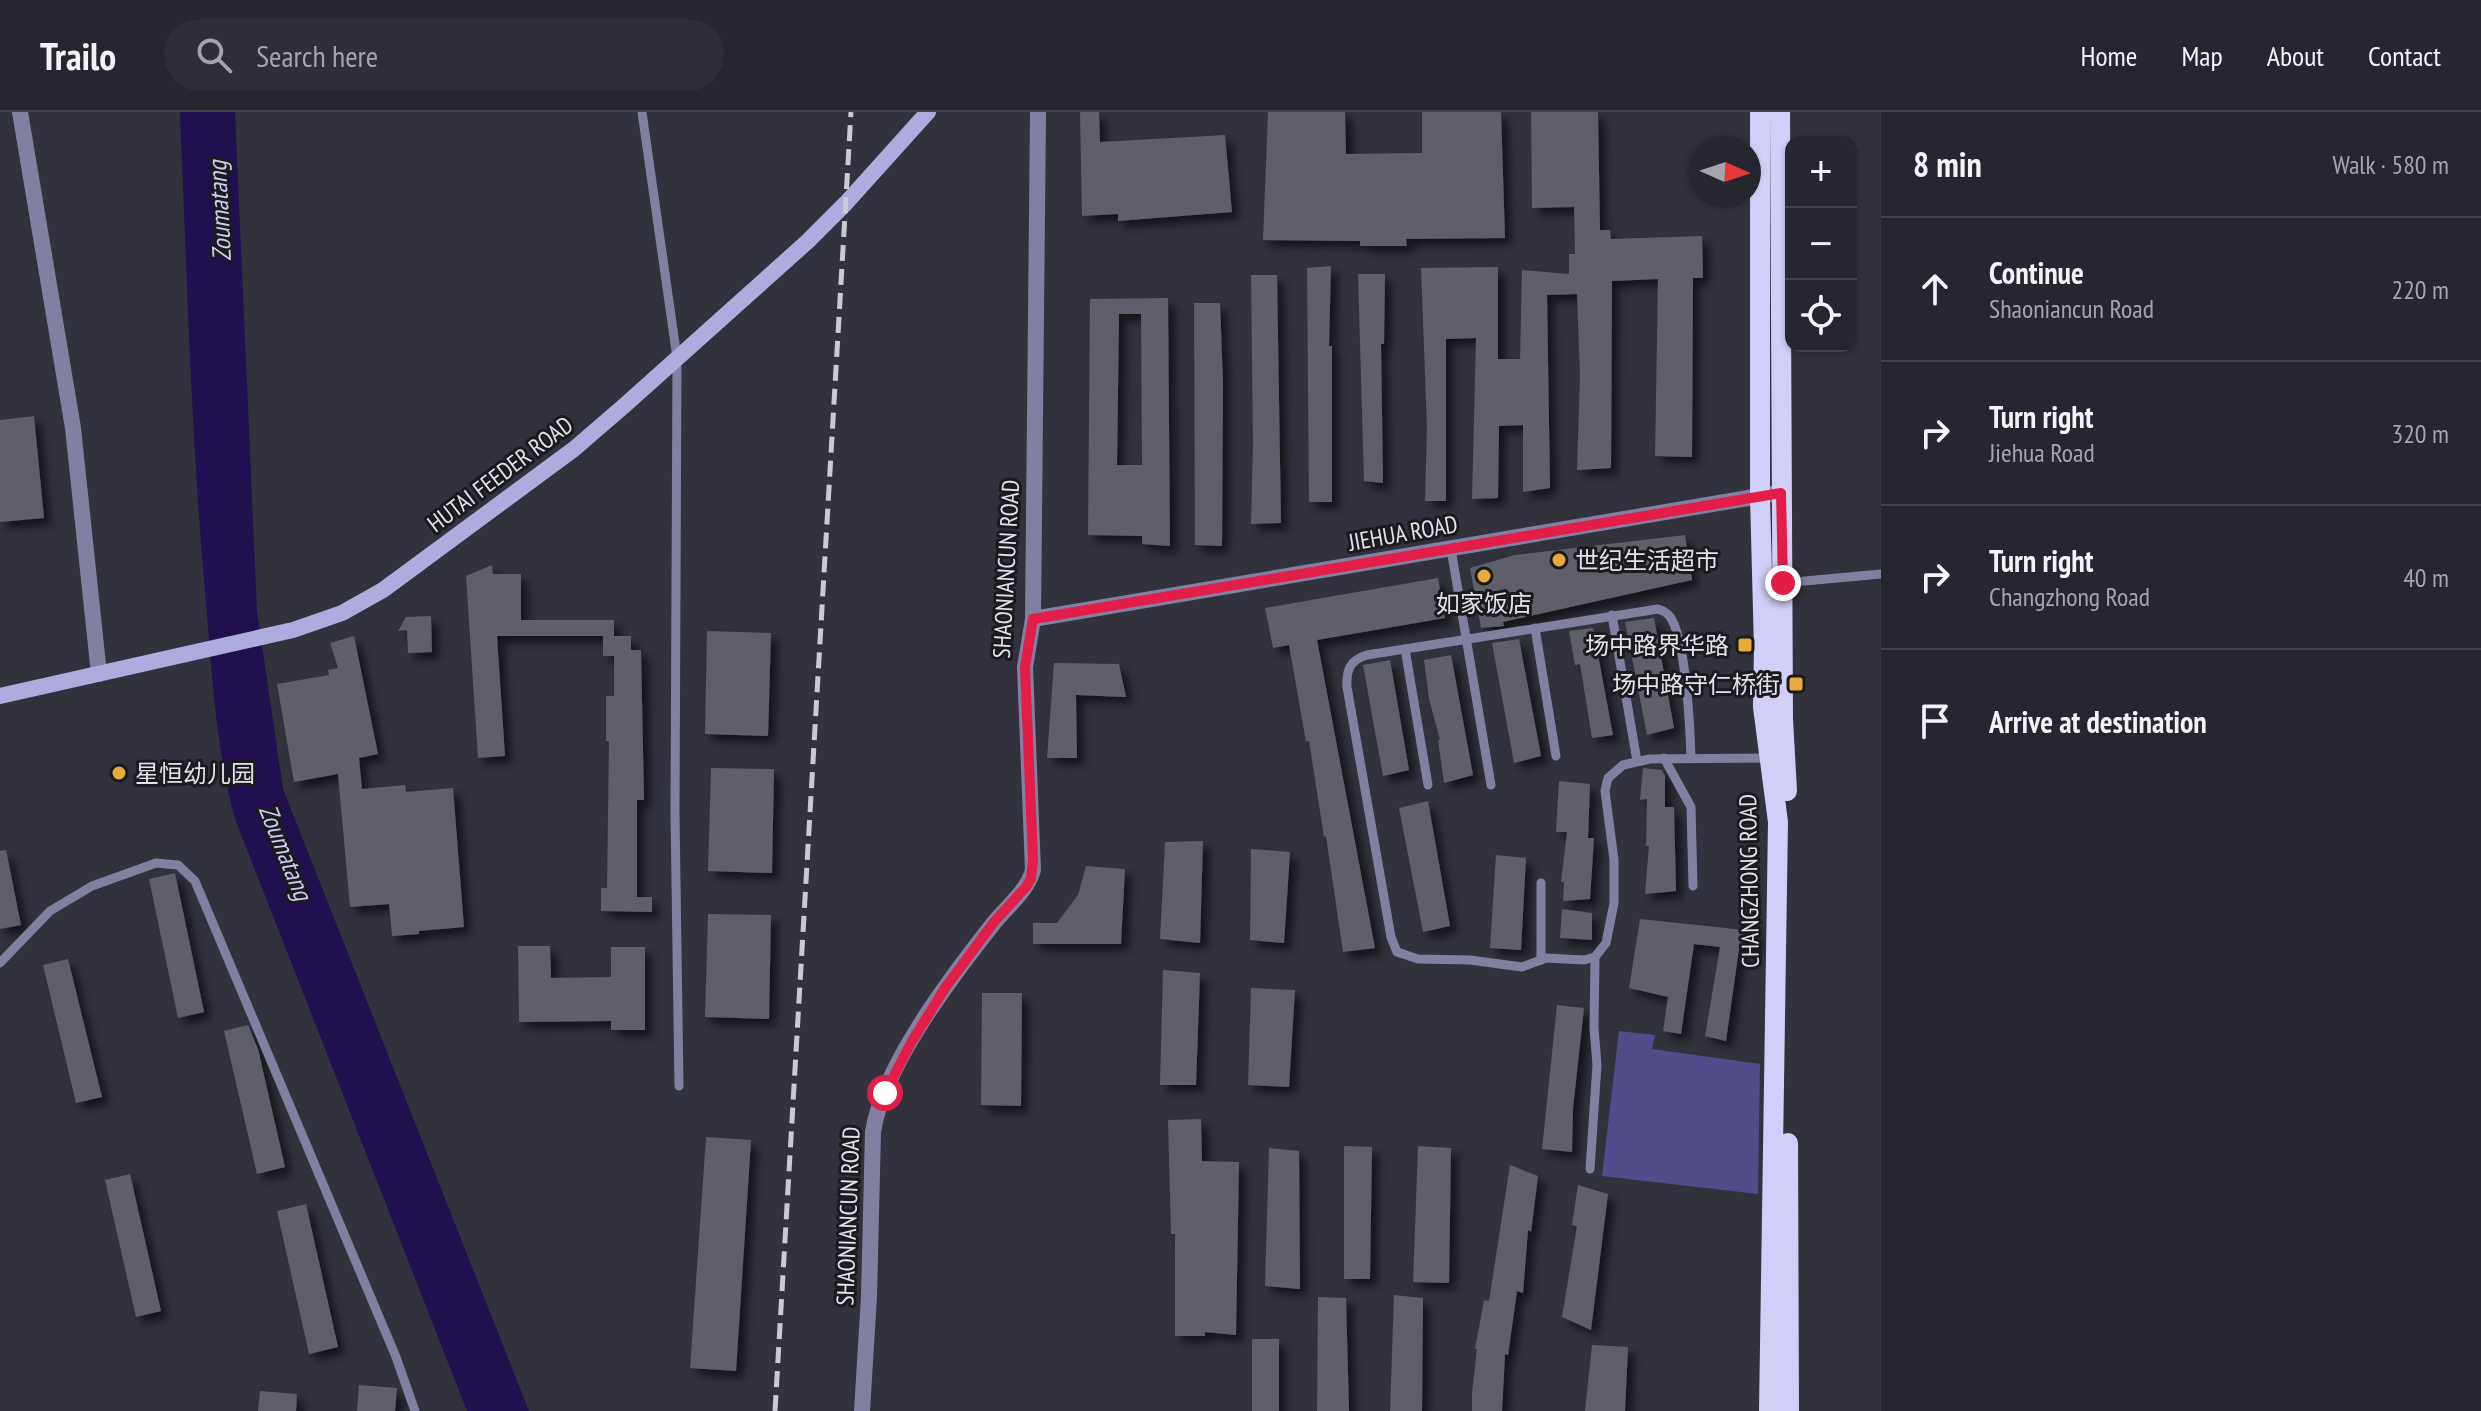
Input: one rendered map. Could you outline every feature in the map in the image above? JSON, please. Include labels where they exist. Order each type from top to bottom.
[{"type":"main road","name":"CHANGZHONG ROAD","points":[[1760,112],[1763,707],[1789,812],[1789,1411]]},
{"type":"main road","name":"CHANGZHONG ROAD","points":[[1769,1411],[1778,822],[1774,777],[1783,583],[1780,112]]},
{"type":"street","points":[[20,112],[73,428],[99,674]]},
{"type":"street","name":"HUTAI FEEDER ROAD","points":[[0,696],[268,637],[342,613],[412,571],[574,449],[677,358],[808,241],[928,112]]},
{"type":"street","name":"SHAONIANCUN ROAD","points":[[862,1411],[869,1296],[873,1132],[879,1108],[894,1072],[927,1016],[994,922],[1026,887],[1033,870],[1025,667],[1033,619],[1038,112]]},
{"type":"street","name":"JIEHUA ROAD","points":[[1033,619],[1781,493]]},
{"type":"lane","points":[[642,112],[677,358],[675,813],[679,1086]]},
{"type":"lane","points":[[1451,549],[1491,785]]},
{"type":"lane","points":[[1783,583],[1881,574]]},
{"type":"lane","points":[[1691,758],[1688,703],[1677,634],[1671,617],[1662,610],[1612,615],[1405,649],[1357,658],[1350,665],[1346,682],[1394,949],[1401,955],[1418,959],[1470,960],[1518,967],[1541,960],[1595,957],[1608,937],[1614,893],[1614,860],[1605,786],[1608,778],[1617,769],[1637,761],[1664,758],[1691,758],[1776,758]]},
{"type":"lane","points":[[1612,615],[1637,761]]},
{"type":"lane","points":[[1535,628],[1556,756]]},
{"type":"lane","points":[[1405,649],[1428,785]]},
{"type":"lane","points":[[1664,758],[1691,807],[1693,886]]},
{"type":"lane","points":[[0,963],[50,911],[92,886],[156,863],[178,865],[195,881],[396,1357],[415,1411]]},
{"type":"lane","points":[[1541,883],[1541,960]]},
{"type":"lane","points":[[1590,1169],[1597,1065],[1595,957]]},
{"type":"shaded area","points":[[1619,1031],[1655,1035],[1652,1049],[1760,1064],[1758,1194],[1602,1176]]},
{"type":"water","name":"Zoumatang","points":[[180,112],[235,112],[257,611],[283,789],[529,1411],[467,1411],[235,819],[223,766],[216,712],[201,542]]},
{"type":"building","points":[[1080,112],[1099,112],[1100,142],[1225,135],[1232,212],[1118,221],[1118,214],[1082,216]]},
{"type":"building","points":[[1268,112],[1345,112],[1346,154],[1422,153],[1422,112],[1501,112],[1505,238],[1406,239],[1407,246],[1360,246],[1360,241],[1263,240]]},
{"type":"building","points":[[1531,112],[1598,112],[1600,230],[1610,230],[1611,239],[1702,236],[1703,278],[1693,278],[1692,457],[1655,456],[1658,279],[1612,281],[1611,468],[1577,470],[1580,375],[1577,294],[1547,295],[1550,488],[1523,492],[1523,425],[1499,426],[1498,498],[1472,499],[1476,338],[1446,339],[1446,501],[1425,501],[1427,427],[1421,268],[1498,267],[1498,359],[1520,359],[1522,270],[1569,274],[1569,254],[1575,254],[1574,207],[1532,208]]},
{"type":"building","points":[[1331,266],[1332,502],[1309,502],[1307,268]]},
{"type":"building","points":[[1358,274],[1385,274],[1384,344],[1381,344],[1383,483],[1364,481]]},
{"type":"building","points":[[1251,275],[1277,275],[1281,523],[1251,524]]},
{"type":"building","points":[[1168,298],[1170,546],[1142,544],[1142,536],[1088,535],[1090,299]],"holes":[[[1119,314],[1141,314],[1142,465],[1117,465]]]},
{"type":"building","points":[[1194,303],[1220,303],[1222,546],[1195,545]]},
{"type":"building","points":[[34,416],[44,518],[0,522],[0,420]]},
{"type":"building","points":[[1685,535],[1692,580],[1503,622],[1504,626],[1481,628],[1470,568],[1515,555]]},
{"type":"building","points":[[492,565],[493,574],[521,574],[521,620],[614,620],[614,636],[497,636],[505,756],[478,758],[466,576]]},
{"type":"building","points":[[1438,578],[1445,618],[1317,640],[1375,948],[1343,952],[1326,836],[1289,645],[1273,648],[1265,608]]},
{"type":"building","points":[[431,616],[432,652],[408,653],[407,630],[398,631],[406,617]]},
{"type":"building","points":[[1654,618],[1674,728],[1647,735],[1625,622]]},
{"type":"building","points":[[1593,628],[1613,735],[1592,738],[1580,664],[1575,665],[1569,631]]},
{"type":"building","points":[[707,631],[771,633],[768,736],[705,734]]},
{"type":"building","points":[[354,636],[378,754],[359,758],[362,789],[405,785],[406,792],[453,788],[464,927],[392,936],[389,904],[350,907],[338,774],[294,782],[277,684],[329,675],[328,670],[338,668],[330,643]]},
{"type":"building","points":[[603,636],[631,636],[631,650],[641,650],[644,800],[637,800],[637,897],[652,897],[652,912],[601,911],[601,888],[607,888],[609,741],[606,741],[606,696],[614,696],[614,656],[603,656]]},
{"type":"building","points":[[1519,639],[1541,756],[1514,763],[1492,643]]},
{"type":"building","points":[[1451,655],[1473,775],[1444,783],[1440,740],[1429,699],[1424,660]]},
{"type":"building","points":[[1390,660],[1409,770],[1383,776],[1363,665]]},
{"type":"building","points":[[1054,663],[1119,664],[1126,697],[1076,695],[1077,758],[1047,758]]},
{"type":"building","points":[[711,768],[774,769],[772,873],[708,871]]},
{"type":"building","points":[[1643,768],[1662,770],[1665,776],[1665,807],[1674,807],[1676,891],[1645,894],[1649,846],[1646,846],[1647,799],[1640,800]]},
{"type":"building","points":[[1559,781],[1590,784],[1588,838],[1594,838],[1590,899],[1563,901],[1564,882],[1561,882],[1567,832],[1556,832]]},
{"type":"building","points":[[1428,801],[1450,926],[1423,932],[1399,808]]},
{"type":"building","points":[[1203,841],[1200,943],[1160,939],[1165,842]]},
{"type":"building","points":[[1251,849],[1290,852],[1284,943],[1250,940]]},
{"type":"building","points":[[6,850],[21,925],[0,929],[0,851]]},
{"type":"building","points":[[1496,855],[1526,858],[1521,950],[1490,948]]},
{"type":"building","points":[[1086,866],[1125,869],[1121,944],[1033,944],[1033,923],[1057,923],[1078,895]]},
{"type":"building","points":[[175,873],[204,1012],[178,1018],[149,879]]},
{"type":"building","points":[[1562,909],[1592,913],[1592,940],[1560,938]]},
{"type":"building","points":[[708,914],[771,915],[769,1019],[705,1017]]},
{"type":"building","points":[[1640,919],[1754,931],[1752,950],[1739,949],[1726,1041],[1705,1036],[1720,947],[1694,944],[1681,1034],[1663,1031],[1668,997],[1629,988]]},
{"type":"building","points":[[518,946],[550,946],[551,978],[611,977],[611,947],[645,947],[645,1030],[611,1030],[611,1021],[519,1022]]},
{"type":"building","points":[[68,959],[102,1097],[76,1103],[43,965]]},
{"type":"building","points":[[1163,970],[1200,973],[1196,1085],[1160,1085]]},
{"type":"building","points":[[1251,988],[1295,990],[1289,1087],[1248,1085]]},
{"type":"building","points":[[982,993],[1022,993],[1021,1106],[981,1105]]},
{"type":"building","points":[[1557,1005],[1584,1008],[1573,1108],[1572,1152],[1542,1149]]},
{"type":"building","points":[[248,1025],[258,1049],[285,1167],[257,1174],[224,1031]]},
{"type":"building","points":[[1201,1119],[1202,1161],[1239,1162],[1236,1335],[1205,1332],[1205,1336],[1175,1336],[1175,1234],[1171,1234],[1168,1120]]},
{"type":"building","points":[[706,1137],[751,1140],[736,1371],[690,1368]]},
{"type":"building","points":[[1344,1146],[1372,1147],[1370,1279],[1344,1279]]},
{"type":"building","points":[[1418,1146],[1451,1148],[1449,1283],[1413,1282]]},
{"type":"building","points":[[1269,1148],[1299,1151],[1300,1289],[1265,1286]]},
{"type":"building","points":[[1510,1165],[1538,1176],[1531,1232],[1528,1230],[1523,1293],[1517,1291],[1508,1355],[1505,1354],[1502,1411],[1472,1411],[1475,1349],[1484,1300],[1489,1301]]},
{"type":"building","points":[[130,1174],[161,1311],[136,1317],[105,1180]]},
{"type":"building","points":[[1578,1185],[1608,1194],[1591,1330],[1562,1317],[1577,1226],[1572,1225]]},
{"type":"building","points":[[306,1204],[338,1347],[309,1354],[277,1211]]},
{"type":"building","points":[[1394,1295],[1423,1298],[1422,1411],[1390,1411]]},
{"type":"building","points":[[1318,1297],[1346,1298],[1349,1411],[1317,1411]]},
{"type":"building","points":[[1252,1339],[1279,1339],[1279,1411],[1252,1411]]},
{"type":"building","points":[[1592,1345],[1628,1347],[1625,1411],[1585,1411]]},
{"type":"building","points":[[359,1385],[397,1388],[395,1411],[357,1411]]},
{"type":"building","points":[[260,1391],[297,1394],[296,1411],[258,1411]]},
{"type":"railway","points":[[775,1411],[851,112]]},
{"type":"place","name":"世纪生活超市","points":[[1559,560]]},
{"type":"place","name":"如家饭店","points":[[1484,576]]},
{"type":"place","name":"场中路界华路","points":[[1745,645]]},
{"type":"place","name":"场中路守仁桥街","points":[[1796,684]]},
{"type":"place","name":"星恒幼儿园","points":[[119,773]]},
{"type":"route","points":[[885,1093],[894,1072],[945,988],[1031,878],[1033,860],[1025,667],[1033,619],[1781,493],[1783,583]]}]
